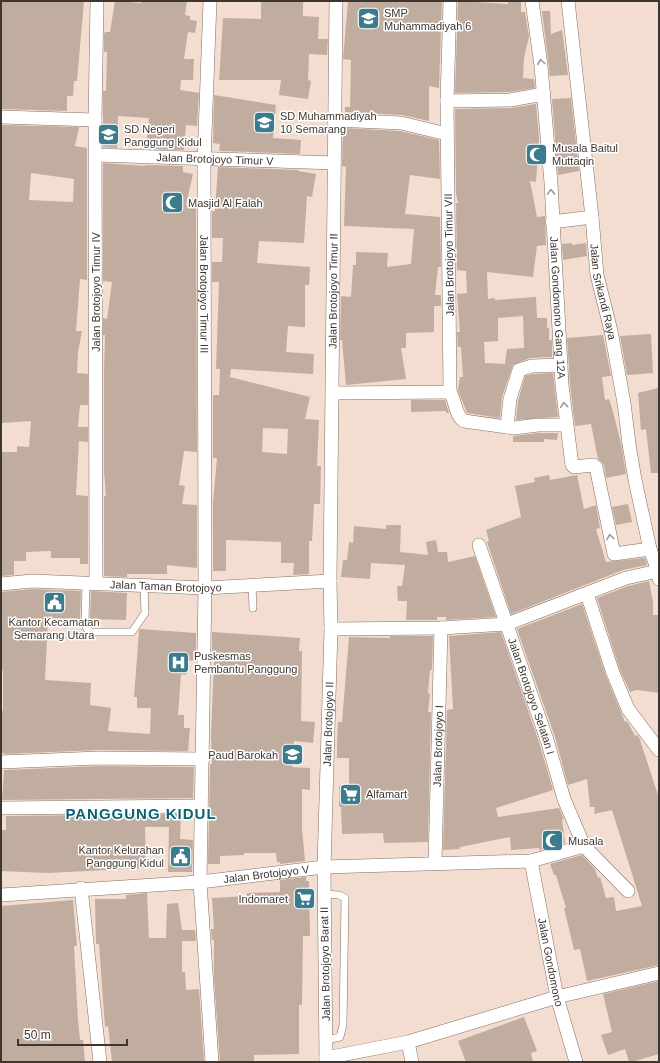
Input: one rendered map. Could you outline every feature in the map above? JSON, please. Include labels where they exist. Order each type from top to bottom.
[{"type":"street","name":"Jalan Brotojoyo Timur IV","points":[[91,583],[97,1]]},
{"type":"street","name":"Jalan Brotojoyo Timur III","points":[[210,1],[204,160],[205,588],[200,882],[212,1062]]},
{"type":"street","name":"Jalan Brotojoyo Timur II","points":[[330,581],[336,1]]},
{"type":"street","name":"Jalan Brotojoyo Timur VII","points":[[450,1],[446,101],[450,392]]},
{"type":"street","name":"Jalan Gondomono Gang 12A","points":[[532,1],[544,94],[551,183],[561,365],[566,425],[573,466],[594,465],[596,467],[613,552],[616,554],[650,549]]},
{"type":"street","name":"Jalan Srikandi Raya","points":[[568,1],[597,275],[616,360],[624,403],[629,444],[650,549],[659,575]]},
{"type":"street","points":[[446,101],[510,100],[544,94]]},
{"type":"street","points":[[1,117],[96,120]]},
{"type":"street","points":[[334,120],[401,123],[447,134]]},
{"type":"street","name":"Jalan Brotojoyo Timur V","points":[[96,154],[204,160],[334,163]]},
{"type":"street","points":[[552,222],[592,217]]},
{"type":"street","points":[[507,427],[510,399],[519,370],[532,366],[561,365]]},
{"type":"street","points":[[333,393],[450,392],[455,399],[461,419],[514,428],[538,425],[566,425]]},
{"type":"street","name":"Jalan Brotojoyo Selatan I","points":[[479,545],[547,740],[564,799],[584,846]]},
{"type":"street","points":[[331,629],[441,628],[507,624],[626,578],[659,575]]},
{"type":"street","name":"Jalan Taman Brotojoyo","points":[[1,584],[32,581],[205,588],[330,581]]},
{"type":"street","name":"Jalan Brotojoyo II","points":[[324,867],[331,629],[330,581]]},
{"type":"street","points":[[587,594],[613,673],[628,710],[659,750]]},
{"type":"street","name":"Jalan Brotojoyo I","points":[[435,864],[441,628]]},
{"type":"street","points":[[1,762],[99,758],[203,759]]},
{"type":"street","points":[[1,808],[202,806]]},
{"type":"street","points":[[584,846],[628,891]]},
{"type":"street","name":"Jalan Brotojoyo V","points":[[1,895],[81,888],[200,882],[324,867],[531,861],[584,846]]},
{"type":"street","name":"Jalan Gondomono","points":[[531,861],[557,998],[576,1062]]},
{"type":"street","name":"Jalan Brotojoyo Barat II","points":[[324,867],[326,1060]]},
{"type":"street","points":[[81,888],[100,1062]]},
{"type":"street","points":[[326,1060],[408,1042],[557,998],[659,973]]},
{"type":"street","points":[[408,1042],[412,1062]]},
{"type":"lane","points":[[91,583],[85,624],[87,629],[91,632],[132,632],[145,613],[144,585]]},
{"type":"lane","points":[[252,585],[253,608]]},
{"type":"lane","points":[[324,894],[339,895],[345,898],[345,999],[342,1032],[340,1037],[326,1040]]},
{"type":"building","points":[[1,1],[84,1],[77,81],[74,81],[73,96],[67,96],[67,111],[1,109]]},
{"type":"building","points":[[115,1],[141,3],[142,1],[187,1],[185,15],[190,16],[190,20],[197,21],[195,33],[188,32],[184,59],[194,59],[193,80],[181,80],[180,90],[199,93],[197,126],[186,125],[184,150],[146,149],[149,118],[118,116],[117,148],[103,147],[103,91],[106,91],[107,52],[104,52],[104,34],[105,32],[110,32]]},
{"type":"building","points":[[261,1],[303,1],[303,16],[319,17],[318,39],[328,39],[327,55],[309,54],[308,80],[311,81],[308,99],[279,95],[281,80],[219,80],[223,18],[261,19]]},
{"type":"building","points":[[348,1],[442,1],[439,88],[429,86],[429,121],[402,115],[345,112],[345,107],[350,107],[351,60],[343,59]]},
{"type":"building","points":[[458,1],[508,4],[508,1],[521,1],[521,12],[525,12],[529,37],[524,58],[523,78],[534,79],[535,88],[509,92],[455,93]]},
{"type":"building","points":[[542,11],[550,11],[551,34],[562,30],[568,75],[550,76]]},
{"type":"building","points":[[214,95],[276,105],[273,138],[301,140],[300,154],[219,151],[220,144],[213,143]]},
{"type":"building","points":[[571,98],[579,171],[558,175],[552,99]]},
{"type":"building","points":[[536,104],[539,138],[536,182],[530,181],[537,217],[545,216],[546,245],[537,246],[533,277],[487,272],[488,299],[495,298],[495,300],[536,297],[537,318],[547,318],[549,340],[552,340],[552,357],[530,358],[513,365],[502,397],[500,418],[467,413],[458,390],[460,377],[463,377],[461,347],[458,347],[457,332],[460,332],[457,294],[467,293],[466,271],[457,270],[456,203],[458,203],[456,193],[455,109],[510,108]],"holes":[[[523,316],[524,348],[507,349],[505,364],[485,363],[484,342],[498,341],[498,318]]]},
{"type":"building","points":[[1,125],[79,127],[75,146],[87,148],[87,280],[80,279],[76,331],[82,331],[78,352],[77,373],[88,374],[88,405],[80,405],[78,427],[88,427],[88,442],[79,441],[76,495],[88,496],[88,564],[80,564],[80,558],[51,558],[51,551],[26,552],[26,561],[14,561],[14,575],[1,576],[1,452],[17,452],[17,446],[29,447],[31,421],[1,423]],"holes":[[[31,173],[74,179],[73,202],[29,200]]]},
{"type":"building","points":[[343,128],[400,131],[439,140],[440,179],[410,175],[405,214],[440,217],[441,267],[438,267],[435,295],[441,295],[441,306],[434,306],[434,332],[406,333],[406,348],[401,348],[406,379],[346,385],[342,340],[340,340],[341,296],[351,297],[353,265],[356,265],[356,252],[388,253],[387,267],[411,264],[414,229],[344,226],[346,167],[342,166]]},
{"type":"building","points":[[103,163],[145,166],[183,166],[183,172],[193,174],[186,205],[196,207],[197,452],[184,451],[179,485],[185,486],[182,504],[197,505],[197,568],[167,565],[167,574],[127,574],[127,577],[104,576],[104,496],[106,496],[104,471],[105,335],[103,335],[103,318],[107,319],[112,282],[103,281]]},
{"type":"building","points":[[218,167],[298,170],[316,174],[312,197],[307,196],[304,243],[259,241],[257,263],[310,267],[309,285],[305,285],[305,327],[288,326],[286,352],[314,354],[313,374],[231,369],[230,377],[310,397],[305,419],[319,420],[317,466],[321,466],[320,504],[314,504],[312,541],[309,541],[309,574],[293,575],[294,563],[281,563],[281,542],[226,540],[226,571],[213,571],[213,502],[217,458],[213,458],[213,395],[219,395],[220,369],[216,369],[219,282],[212,282],[212,262],[222,262],[223,238],[212,238],[212,211],[215,211]],"holes":[[[263,428],[288,429],[287,454],[262,452]]]},
{"type":"building","points":[[572,243],[572,245],[586,243],[587,256],[563,260],[562,244]]},
{"type":"building","points":[[651,334],[653,373],[627,375],[620,336]]},
{"type":"building","points":[[603,335],[611,376],[602,377],[605,400],[609,399],[612,408],[621,443],[626,474],[606,478],[604,465],[598,459],[591,424],[575,426],[567,338]]},
{"type":"building","points":[[553,373],[558,417],[516,420],[518,401],[525,376]]},
{"type":"building","points":[[658,388],[659,473],[651,473],[646,429],[641,430],[638,393]]},
{"type":"building","points":[[411,400],[445,400],[449,413],[446,413],[446,411],[411,412]]},
{"type":"building","points":[[538,433],[558,433],[557,440],[544,439],[544,442],[513,442],[513,436]]},
{"type":"building","points":[[549,475],[550,480],[577,475],[584,509],[596,505],[600,528],[596,529],[606,562],[645,558],[647,565],[623,570],[511,614],[487,542],[489,541],[486,530],[521,517],[515,486],[535,482],[534,478]]},
{"type":"building","points":[[628,504],[632,522],[616,525],[612,507]]},
{"type":"building","points":[[386,525],[401,525],[400,552],[428,555],[426,542],[436,540],[438,552],[447,552],[448,562],[475,556],[496,617],[446,620],[446,617],[437,617],[437,620],[406,620],[407,601],[398,601],[397,586],[402,586],[405,565],[371,563],[370,579],[341,577],[343,560],[347,560],[349,542],[353,543],[354,526],[386,529]]},
{"type":"building","points":[[649,581],[653,602],[653,615],[659,615],[659,693],[637,690],[630,692],[620,670],[597,598],[628,586]]},
{"type":"building","points":[[32,589],[81,591],[80,619],[48,618],[45,680],[91,683],[90,705],[111,708],[108,731],[150,734],[151,708],[137,708],[137,697],[134,697],[140,629],[196,633],[196,660],[188,661],[186,675],[181,674],[178,715],[184,715],[184,728],[190,728],[188,751],[99,750],[5,754],[1,752],[3,671],[1,671],[1,592]]},
{"type":"building","points":[[91,591],[127,593],[126,620],[90,619]]},
{"type":"building","points":[[582,604],[606,676],[625,722],[627,721],[635,736],[637,735],[639,737],[659,798],[659,965],[587,981],[580,949],[574,950],[564,908],[566,908],[556,875],[554,875],[550,864],[582,855],[595,869],[598,878],[600,877],[606,898],[614,897],[616,911],[642,906],[612,810],[594,814],[595,807],[590,807],[587,779],[568,785],[555,737],[517,629]]},
{"type":"building","points":[[212,632],[300,638],[299,651],[302,651],[301,721],[315,722],[313,743],[294,741],[292,767],[310,768],[310,790],[302,789],[302,829],[305,861],[280,864],[280,862],[277,862],[276,853],[244,853],[244,855],[220,856],[220,864],[208,864],[214,661],[212,661]]},
{"type":"building","points":[[501,632],[539,742],[553,790],[496,808],[498,817],[559,808],[564,819],[562,819],[565,843],[540,850],[539,848],[511,850],[510,837],[460,847],[460,849],[443,850],[447,710],[453,709],[449,636]]},
{"type":"building","points":[[390,636],[433,636],[432,670],[430,670],[428,693],[430,694],[428,712],[431,712],[428,842],[384,843],[383,833],[342,834],[341,807],[339,807],[339,786],[349,786],[349,758],[337,758],[337,745],[338,722],[342,722],[349,637],[390,638]]},
{"type":"building","points":[[99,766],[194,767],[193,798],[2,800],[4,770]]},
{"type":"building","points":[[181,814],[180,839],[193,840],[192,872],[168,872],[169,827],[145,827],[146,868],[48,873],[1,871],[1,830],[6,830],[6,816]]},
{"type":"building","points":[[306,877],[306,881],[309,881],[310,936],[303,936],[302,1005],[299,1005],[299,1054],[254,1055],[254,1062],[220,1062],[214,979],[214,940],[212,940],[211,929],[214,929],[212,898],[247,896],[247,893],[280,892],[280,880]]},
{"type":"building","points":[[147,893],[149,938],[166,938],[167,904],[178,903],[182,930],[195,930],[196,941],[182,941],[182,972],[185,972],[186,990],[199,989],[204,1061],[112,1062],[108,1026],[105,1027],[99,944],[96,944],[95,899],[126,899],[126,895]]},
{"type":"building","points":[[73,900],[77,946],[74,946],[78,1020],[80,1040],[83,1040],[85,1062],[1,1062],[1,906]]},
{"type":"building","points":[[659,981],[659,1054],[631,1062],[629,1062],[625,1049],[608,1055],[601,1035],[612,1032],[603,994]]},
{"type":"building","points":[[524,1017],[537,1051],[531,1053],[533,1062],[466,1062],[458,1041]]},
{"type":"place","name":"SMP Muhammadiyah 6","points":[[369,19]]},
{"type":"place","name":"SD Muhammadiyah 10 Semarang","points":[[265,122]]},
{"type":"place","name":"SD Negeri Panggung Kidul","points":[[108,135]]},
{"type":"place","name":"Musala Baitul Muttaqin","points":[[537,154]]},
{"type":"place","name":"Masjid Al Falah","points":[[172,203]]},
{"type":"place","name":"Kantor Kecamatan Semarang Utara","points":[[54,602]]},
{"type":"place","name":"Puskesmas Pembantu Panggung","points":[[179,662]]},
{"type":"place","name":"Paud Barokah","points":[[293,755]]},
{"type":"place","name":"Alfamart","points":[[350,794]]},
{"type":"place","name":"Musala","points":[[552,841]]},
{"type":"place","name":"Kantor Kelurahan Panggung Kidul","points":[[180,856]]},
{"type":"place","name":"Indomaret","points":[[304,899]]},
{"type":"district","name":"PANGGUNG KIDUL","points":[[141,813]]}]
